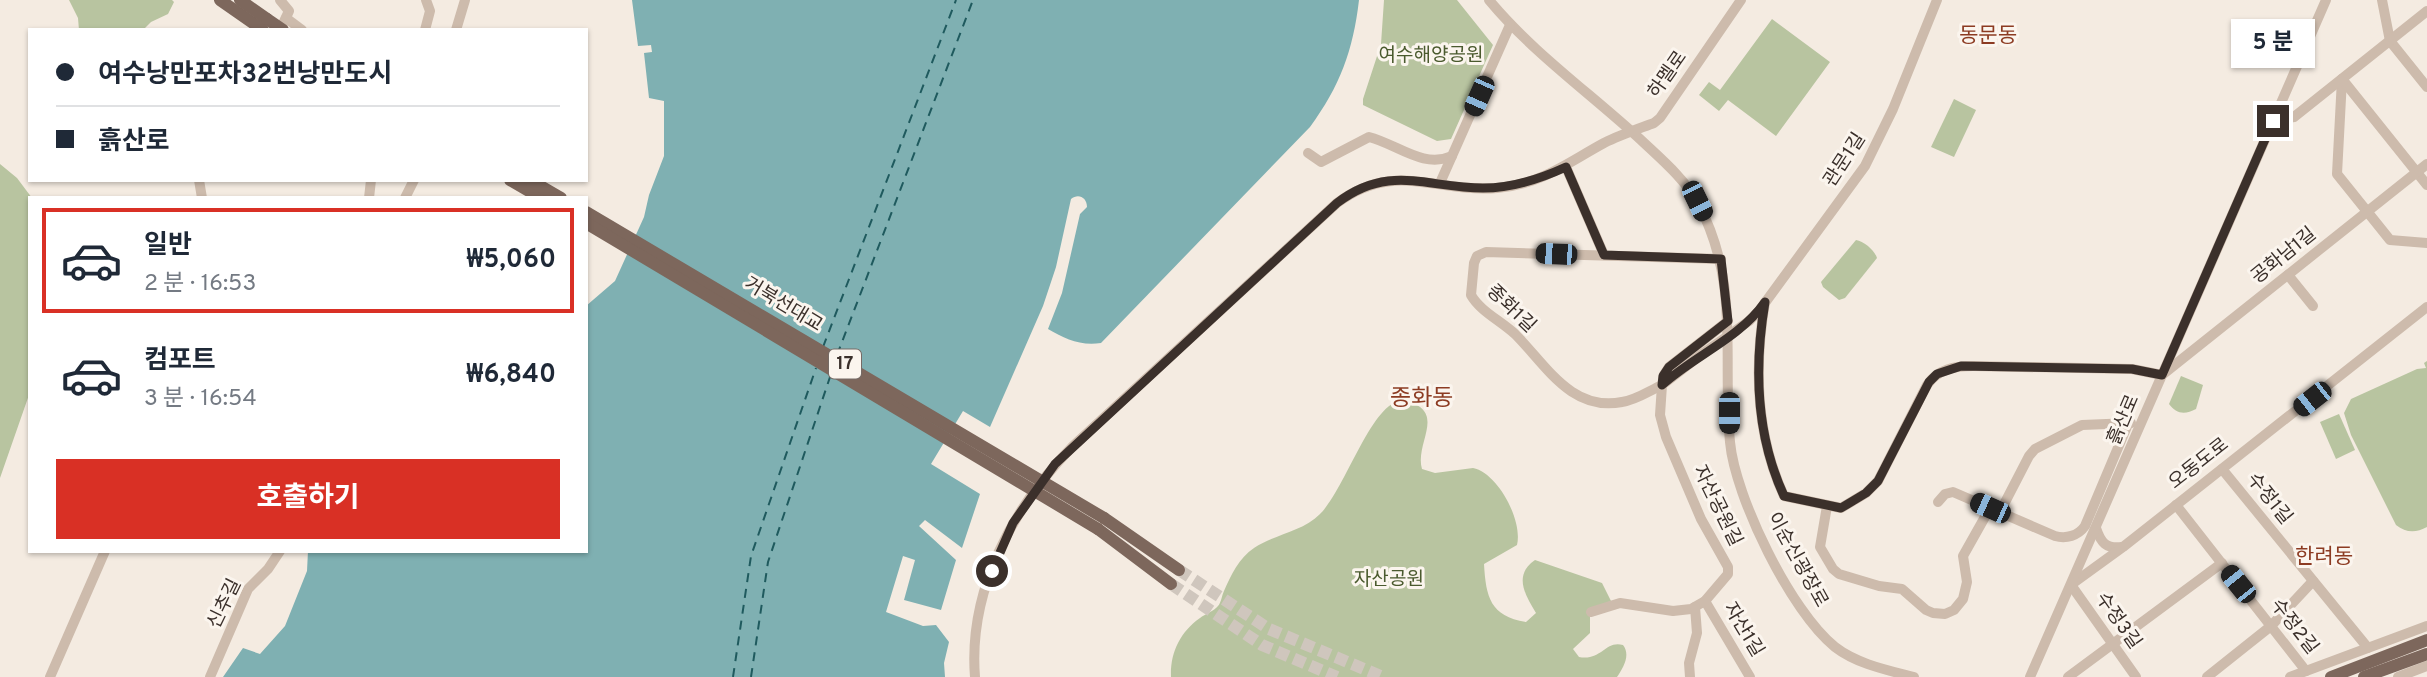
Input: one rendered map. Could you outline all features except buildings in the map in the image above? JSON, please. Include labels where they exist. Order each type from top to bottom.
[{"type":"main road","points":[[220,0],[264,26],[283,26]]},
{"type":"main road","points":[[240,0],[264,26]]},
{"type":"main road","points":[[513,182],[537,196]]},
{"type":"main road","points":[[533,182],[558,196]]},
{"type":"main road","name":"거북선대교","points":[[588,213],[1101,524]]},
{"type":"main road","name":"거북선대교","points":[[588,224],[1101,524]]},
{"type":"main road","name":"17","points":[[1101,524],[1179,570]]},
{"type":"main road","name":"17","points":[[1101,524],[1171,584]]},
{"type":"main road","points":[[2331,677],[2427,640]]},
{"type":"main road","points":[[2364,677],[2427,654]]},
{"type":"street","points":[[280,0],[289,11],[283,26]]},
{"type":"street","points":[[426,0],[430,11],[426,28]]},
{"type":"street","points":[[457,28],[465,0]]},
{"type":"street","name":"이순신광장로","points":[[1489,0],[1510,25],[1631,132],[1689,188],[1707,222],[1721,259],[1728,321],[1731,452],[1743,496],[1768,551],[1805,613],[1834,646],[1859,661],[1914,677]]},
{"type":"street","name":"하멜로","points":[[975,677],[974,638],[986,587],[1007,535],[1031,495],[1072,447],[1341,200],[1362,188],[1385,182],[1411,180],[1497,188],[1536,180],[1566,167],[1608,141],[1654,123],[1741,0]]},
{"type":"street","name":"관문1길","points":[[1662,385],[1749,321],[1869,159],[1937,0]]},
{"type":"street","name":"흙산로","points":[[2071,585],[2326,0]]},
{"type":"street","points":[[2382,0],[2390,41],[2427,87]]},
{"type":"street","points":[[2273,121],[2294,117],[2427,11]]},
{"type":"street","points":[[1440,183],[1510,25]]},
{"type":"street","points":[[2342,79],[2427,185]]},
{"type":"street","points":[[2342,79],[2336,173],[2391,241],[2427,243]]},
{"type":"street","points":[[1308,153],[1321,162],[1369,137],[1427,160],[1452,156]]},
{"type":"street","name":"공화남1길","points":[[2162,375],[2427,164]]},
{"type":"street","points":[[1566,167],[1604,255]]},
{"type":"street","name":"종화1길","points":[[1662,385],[1621,402],[1596,402],[1583,398],[1556,380],[1513,333],[1471,295],[1477,256],[1482,252],[1721,259]]},
{"type":"street","points":[[2288,275],[2313,306]]},
{"type":"street","points":[[1765,302],[1758,351],[1759,384],[1762,423],[1771,465],[1784,496],[1826,506],[1843,507],[1872,488],[1883,474],[1929,382],[1937,374],[1951,368],[1973,366],[2132,369],[2162,375]]},
{"type":"street","name":"오동도로","points":[[2030,677],[2071,585],[2427,307]]},
{"type":"street","points":[[1662,385],[1663,376],[1669,367],[1728,321]]},
{"type":"street","name":"자산공원길","points":[[1591,612],[1620,603],[1673,611],[1695,607],[1705,601],[1728,570],[1701,519],[1666,437],[1660,418],[1662,385]]},
{"type":"street","points":[[1826,506],[1820,547],[1835,571],[1879,586],[1902,589],[1926,610],[1941,614],[1954,610],[1963,599],[1967,585],[1963,556],[2035,449],[2083,424],[2142,423]]},
{"type":"street","points":[[1938,502],[1951,491],[2058,537],[2070,536],[2085,526],[2127,424]]},
{"type":"street","name":"수정1길","points":[[2222,469],[2368,648]]},
{"type":"street","name":"수정2길","points":[[2176,505],[2306,671]]},
{"type":"street","points":[[2096,528],[2106,546],[2123,547]]},
{"type":"street","points":[[50,677],[104,553]]},
{"type":"street","name":"신추길","points":[[211,677],[248,589],[268,569],[279,553]]},
{"type":"street","points":[[2068,677],[2222,564]]},
{"type":"street","points":[[2207,677],[2271,626],[2313,581]]},
{"type":"street","name":"수정3길","points":[[2071,585],[2136,677]]},
{"type":"street","name":"자산1길","points":[[1705,601],[1750,677]]},
{"type":"street","points":[[1690,677],[1689,663],[1697,633],[1695,607]]},
{"type":"street","points":[[2290,677],[2427,626]]},
{"type":"street","points":[[2398,677],[2427,667]]},
{"type":"green space","points":[[69,0],[174,2],[168,14],[145,28],[79,28],[78,18]]},
{"type":"green space","name":"여수해양공원","points":[[1384,0],[1457,0],[1493,45],[1451,139],[1437,141],[1363,105],[1381,44]]},
{"type":"green space","points":[[1772,19],[1830,62],[1776,136],[1728,100],[1719,111],[1699,95],[1709,82],[1720,90]]},
{"type":"green space","points":[[1954,99],[1976,110],[1954,157],[1931,147]]},
{"type":"green space","points":[[0,164],[17,178],[30,196],[28,196],[28,398],[0,478]]},
{"type":"green space","points":[[1856,240],[1869,247],[1877,258],[1845,298],[1839,300],[1823,287],[1821,282]]},
{"type":"green space","points":[[2427,361],[2427,527],[2411,531],[2396,525],[2351,435],[2344,413],[2351,399],[2417,369],[2426,368],[2424,363]]},
{"type":"green space","points":[[2181,376],[2203,385],[2196,409],[2184,413],[2178,412],[2169,404]]},
{"type":"green space","name":"자산공원","points":[[1402,400],[1424,411],[1427,419],[1422,469],[1435,473],[1473,468],[1491,479],[1507,499],[1516,524],[1517,545],[1484,564],[1486,586],[1497,610],[1526,622],[1536,613],[1523,585],[1524,572],[1535,560],[1602,583],[1611,601],[1590,609],[1590,633],[1573,649],[1579,657],[1587,657],[1612,645],[1623,645],[1626,657],[1617,677],[1171,677],[1174,651],[1182,636],[1193,624],[1218,606],[1233,573],[1244,557],[1262,543],[1305,525],[1320,514],[1339,486],[1369,431],[1391,405]]},
{"type":"green space","points":[[2339,414],[2355,450],[2336,459],[2320,422]]},
{"type":"water","points":[[632,0],[1359,0],[1344,67],[1310,127],[1101,343],[1073,341],[1048,329],[1062,293],[1080,214],[1087,207],[1082,197],[1071,199],[1056,267],[1043,306],[990,427],[963,411],[931,464],[980,494],[962,548],[925,520],[919,526],[956,560],[941,610],[904,600],[915,560],[903,556],[886,612],[923,626],[936,625],[949,642],[944,663],[945,677],[223,677],[243,648],[260,654],[285,626],[307,571],[308,553],[588,553],[588,304],[615,281],[644,217],[649,195],[664,156],[664,101],[649,98],[644,53],[652,52],[651,45],[638,46]]},
{"type":"ferry route","points":[[823,347],[956,0]]},
{"type":"ferry route","points":[[837,355],[973,0]]},
{"type":"ferry route","points":[[733,677],[751,556],[816,368]]},
{"type":"ferry route","points":[[751,677],[768,562],[831,374]]},
{"type":"tunnel","points":[[1179,570],[1269,629],[1383,677]]},
{"type":"tunnel","points":[[1171,584],[1262,645],[1337,677]]},
{"type":"district","name":"동문동","points":[[1988,36]]},
{"type":"district","name":"종화동","points":[[1422,399]]},
{"type":"district","name":"한려동","points":[[2324,557]]},
{"type":"route","points":[[992,571],[1013,523],[1055,464],[1337,203],[1374,184],[1418,180],[1469,188],[1497,188],[1536,180],[1566,167],[1604,255],[1721,259],[1728,321],[1669,367],[1664,373],[1662,385],[1680,369],[1749,321],[1765,302],[1758,351],[1759,384],[1762,423],[1778,484],[1784,496],[1841,508],[1866,493],[1878,481],[1929,382],[1944,371],[1961,366],[2132,369],[2162,375],[2273,121]]}]
